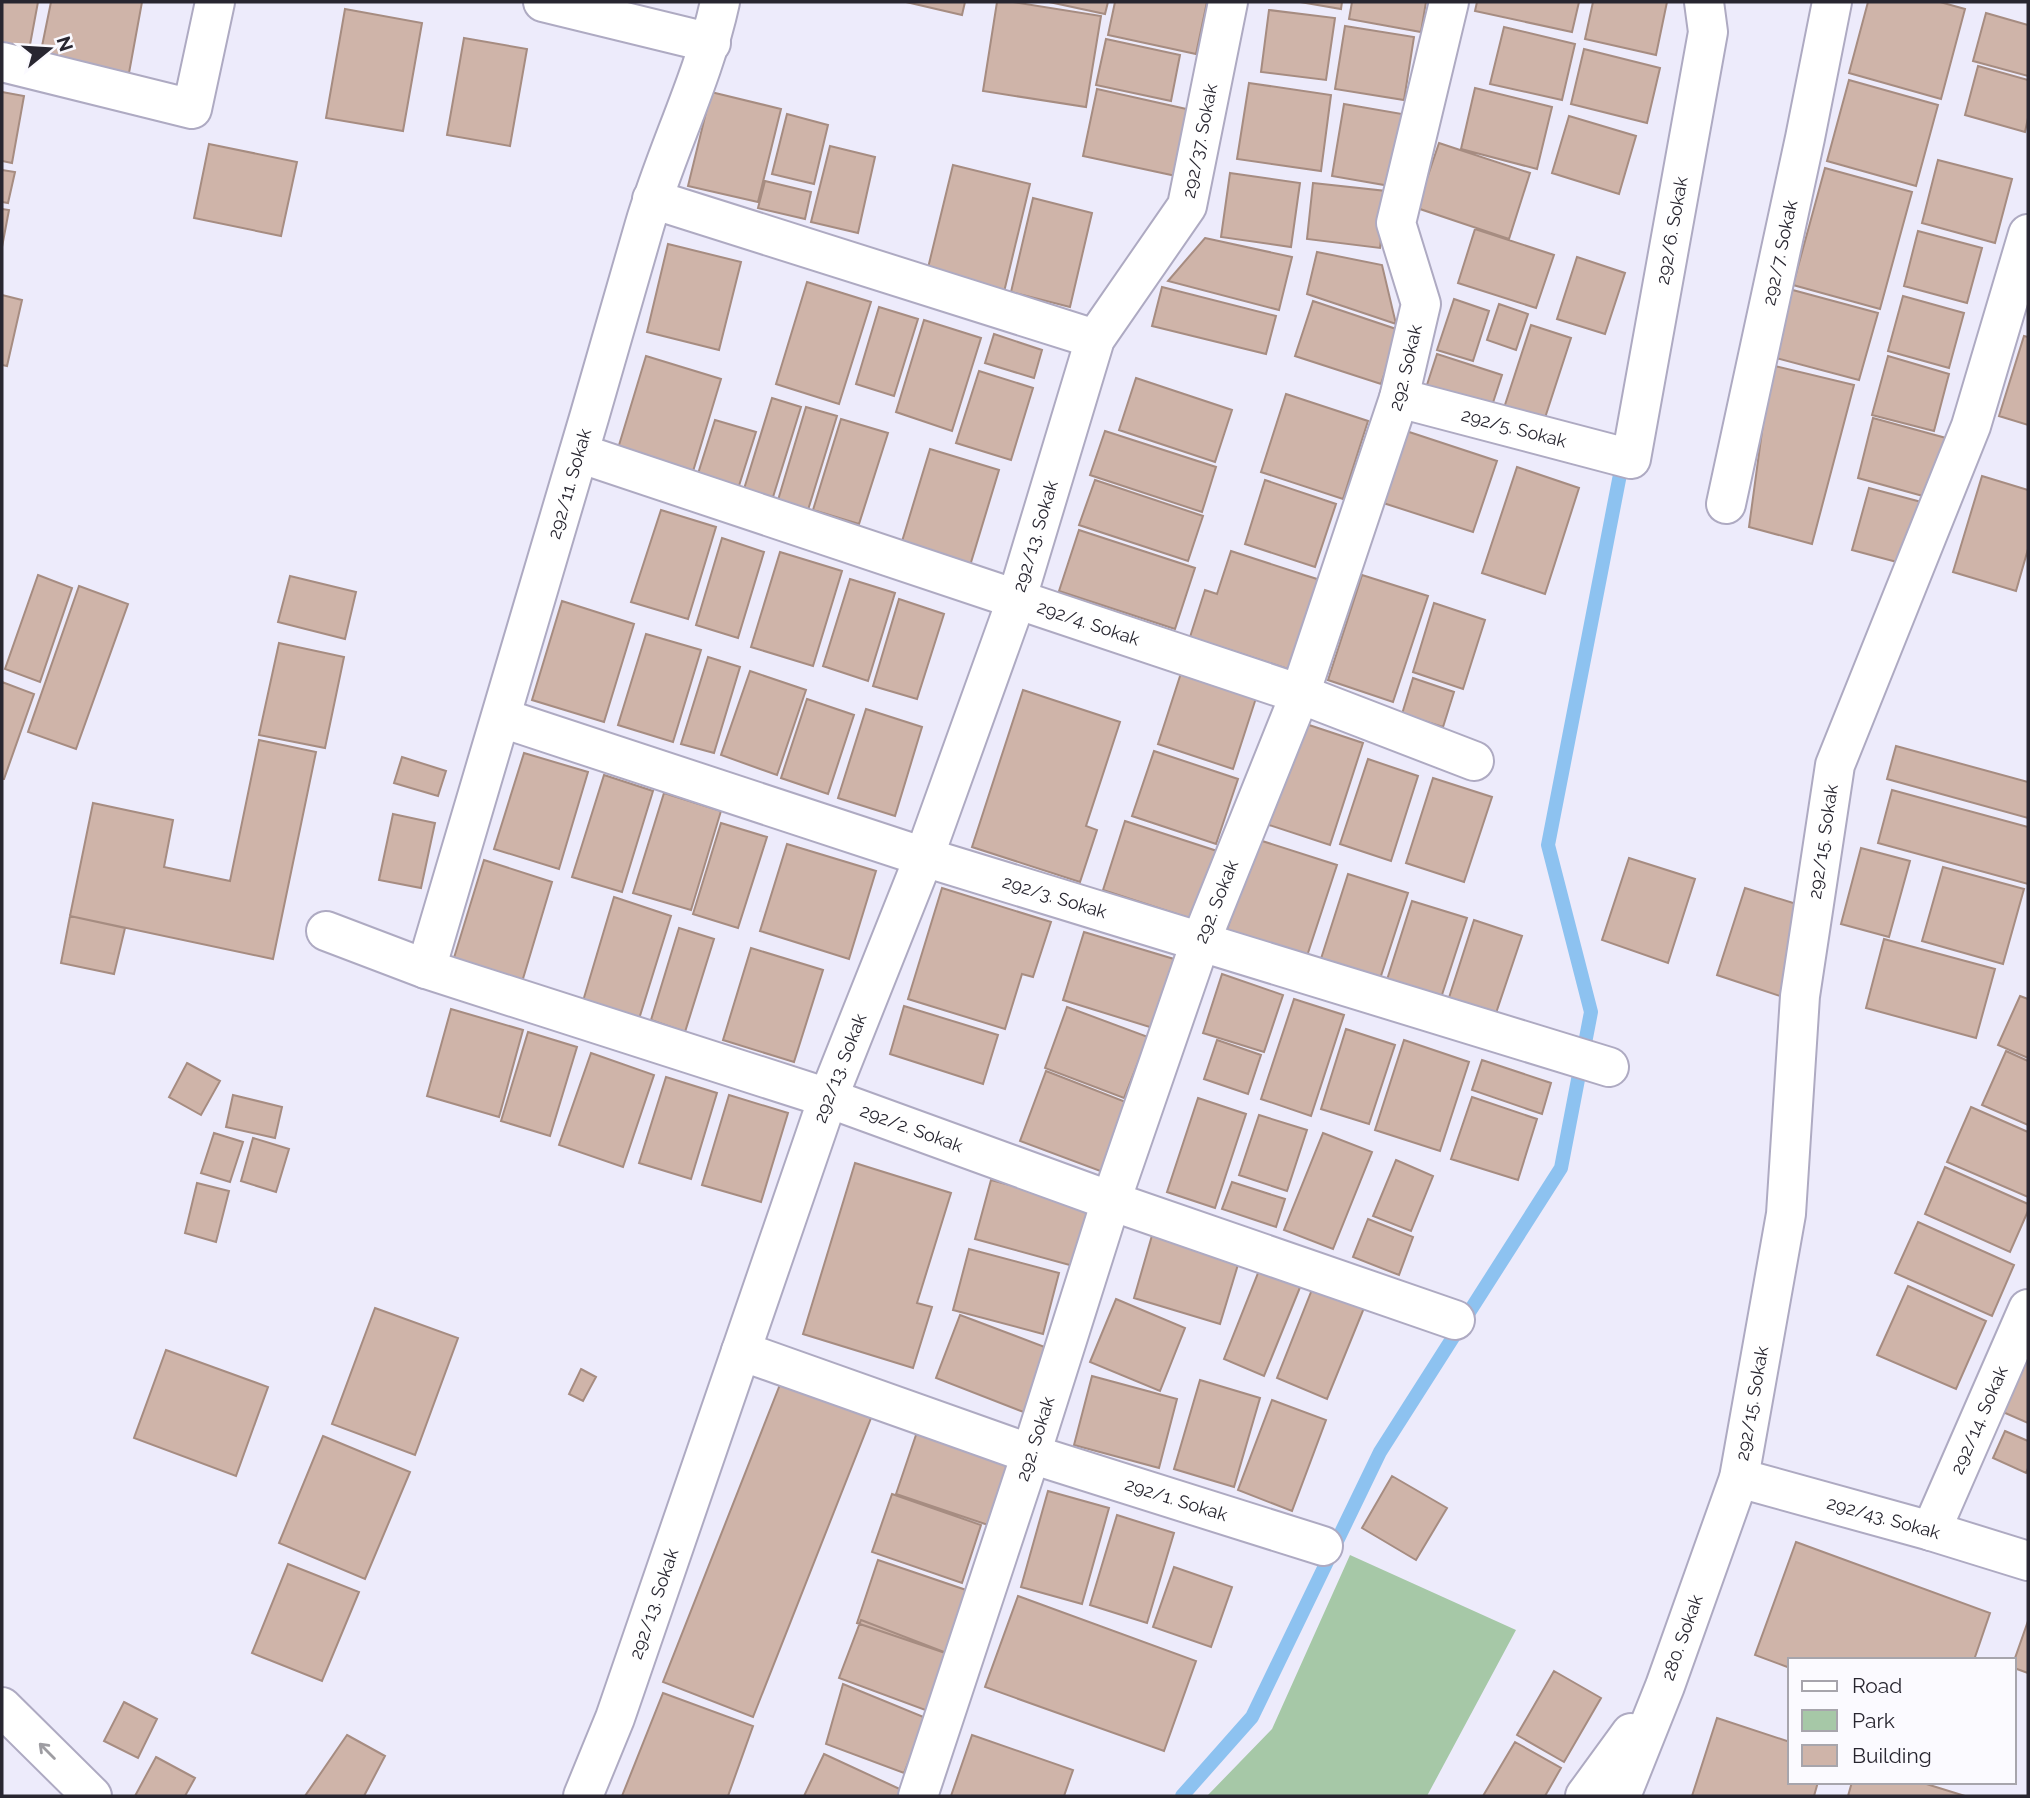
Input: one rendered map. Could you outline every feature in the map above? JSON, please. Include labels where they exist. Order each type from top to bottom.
[{"type":"street","points":[[2,62],[192,108],[215,2]]},
{"type":"street","points":[[543,2],[711,43]]},
{"type":"street","name":"292/11. Sokak","points":[[426,970],[652,199],[711,43],[720,2]]},
{"type":"street","name":"292/37. Sokak","points":[[1095,339],[1187,206],[1228,2]]},
{"type":"street","name":"292. Sokak","points":[[918,1796],[1111,1201],[1200,943],[1300,694],[1399,398],[1421,304],[1396,223],[1449,2]]},
{"type":"street","name":"292/6. Sokak","points":[[1631,459],[1708,32],[1704,2]]},
{"type":"street","name":"292/7. Sokak","points":[[1726,504],[1832,2]]},
{"type":"street","points":[[652,199],[1095,339]]},
{"type":"street","name":"292/15. Sokak","points":[[1739,1478],[1786,1214],[1800,996],[1835,765],[1971,426],[2028,234]]},
{"type":"street","name":"292/13. Sokak","points":[[583,1796],[615,1718],[828,1098],[924,856],[1016,601],[1095,339]]},
{"type":"street","name":"292/5. Sokak","points":[[1399,398],[1631,459]]},
{"type":"street","name":"292/4. Sokak","points":[[579,453],[1300,694],[1474,761]]},
{"type":"street","name":"292/3. Sokak","points":[[502,718],[924,856],[1609,1067]]},
{"type":"street","name":"292/2. Sokak","points":[[326,931],[426,970],[828,1098],[1111,1201],[1455,1320]]},
{"type":"street","name":"292/14. Sokak","points":[[1931,1531],[2028,1309]]},
{"type":"street","name":"292/1. Sokak","points":[[741,1351],[1031,1454],[1323,1546]]},
{"type":"street","name":"292/43. Sokak","points":[[1739,1478],[1931,1531],[2028,1562]]},
{"type":"street","name":"280. Sokak","points":[[1621,1796],[1665,1686],[1739,1478]]},
{"type":"street","points":[[1585,1796],[1665,1686]]},
{"type":"street","points":[[2,1707],[92,1796]]},
{"type":"green space","points":[[1350,1555],[1516,1630],[1427,1796],[1207,1796],[1272,1729]]},
{"type":"building","points":[[2,2],[38,2],[29,50],[2,45]]},
{"type":"building","points":[[51,2],[142,2],[129,73],[40,56]]},
{"type":"building","points":[[906,2],[965,2],[962,15]]},
{"type":"building","points":[[997,2],[1013,2],[1101,16],[1086,107],[983,91]]},
{"type":"building","points":[[1049,2],[1108,2],[1105,14]]},
{"type":"building","points":[[1115,2],[1207,2],[1196,54],[1108,35]]},
{"type":"building","points":[[1300,2],[1342,2],[1341,9]]},
{"type":"building","points":[[1352,2],[1426,2],[1421,32],[1349,19]]},
{"type":"building","points":[[1477,2],[1579,2],[1572,32],[1475,11]]},
{"type":"building","points":[[1593,2],[1667,2],[1656,55],[1585,39]]},
{"type":"building","points":[[1868,2],[1940,2],[1965,9],[1941,99],[1849,73]]},
{"type":"building","points":[[345,9],[422,23],[403,131],[326,118]]},
{"type":"building","points":[[1269,10],[1335,18],[1326,80],[1261,72]]},
{"type":"building","points":[[1986,13],[2028,25],[2028,76],[1973,61]]},
{"type":"building","points":[[1345,26],[1414,37],[1404,100],[1335,89]]},
{"type":"building","points":[[1504,27],[1575,44],[1562,100],[1490,84]]},
{"type":"building","points":[[464,38],[527,49],[510,146],[447,135]]},
{"type":"building","points":[[1106,39],[1180,55],[1171,101],[1096,85]]},
{"type":"building","points":[[1584,49],[1660,68],[1647,123],[1571,104]]},
{"type":"building","points":[[1978,66],[2028,80],[2028,118],[2025,132],[1965,115]]},
{"type":"building","points":[[1849,80],[1938,105],[1916,186],[1827,161]]},
{"type":"building","points":[[1249,83],[1331,95],[1321,171],[1237,159]]},
{"type":"building","points":[[1475,88],[1552,107],[1537,169],[1461,149]]},
{"type":"building","points":[[1097,89],[1191,110],[1176,176],[1083,156]]},
{"type":"building","points":[[2,92],[24,96],[12,163],[2,161]]},
{"type":"building","points":[[711,92],[781,109],[758,202],[688,186]]},
{"type":"building","points":[[1344,104],[1402,114],[1390,186],[1332,176]]},
{"type":"building","points":[[787,114],[828,125],[814,184],[772,174]]},
{"type":"building","points":[[1569,116],[1636,136],[1619,194],[1552,173]]},
{"type":"building","points":[[1439,143],[1530,173],[1509,239],[1417,208]]},
{"type":"building","points":[[209,144],[297,162],[281,236],[194,218]]},
{"type":"building","points":[[830,146],[875,157],[858,233],[811,222]]},
{"type":"building","points":[[1938,160],[2012,179],[1995,243],[1922,223]]},
{"type":"building","points":[[953,165],[1030,184],[1004,292],[927,272]]},
{"type":"building","points":[[1825,168],[1912,192],[1880,309],[1793,285]]},
{"type":"building","points":[[2,170],[15,172],[8,203],[2,202]]},
{"type":"building","points":[[1230,173],[1300,183],[1291,247],[1221,237]]},
{"type":"building","points":[[765,181],[811,192],[805,219],[758,208]]},
{"type":"building","points":[[1313,183],[1386,191],[1380,248],[1307,239]]},
{"type":"building","points":[[1033,198],[1092,213],[1070,307],[1011,292]]},
{"type":"building","points":[[2,209],[9,210],[2,247]]},
{"type":"building","points":[[1475,229],[1554,255],[1536,308],[1458,283]]},
{"type":"building","points":[[1918,231],[1982,248],[1967,303],[1904,286]]},
{"type":"building","points":[[1205,238],[1292,257],[1279,310],[1168,281]]},
{"type":"building","points":[[668,244],[741,262],[719,350],[647,332]]},
{"type":"building","points":[[1317,252],[1382,265],[1396,324],[1307,294]]},
{"type":"building","points":[[1577,257],[1625,273],[1605,334],[1557,319]]},
{"type":"building","points":[[807,282],[871,302],[839,404],[776,384]]},
{"type":"building","points":[[1162,287],[1276,316],[1266,354],[1152,326]]},
{"type":"building","points":[[1789,289],[1878,313],[1859,380],[1772,357]]},
{"type":"building","points":[[2,295],[22,300],[7,366],[2,365]]},
{"type":"building","points":[[1903,296],[1964,313],[1949,368],[1888,351]]},
{"type":"building","points":[[1454,299],[1489,311],[1473,361],[1437,350]]},
{"type":"building","points":[[1313,301],[1399,330],[1381,384],[1295,356]]},
{"type":"building","points":[[1499,304],[1528,314],[1516,350],[1487,340]]},
{"type":"building","points":[[879,307],[918,319],[894,396],[856,384]]},
{"type":"building","points":[[924,320],[981,338],[952,431],[896,412]]},
{"type":"building","points":[[1531,325],[1571,338],[1542,427],[1502,414]]},
{"type":"building","points":[[994,334],[1042,350],[1034,378],[985,363]]},
{"type":"building","points":[[2024,336],[2028,337],[2028,425],[1999,416]]},
{"type":"building","points":[[1437,354],[1502,375],[1489,415],[1424,394]]},
{"type":"building","points":[[646,356],[721,379],[691,478],[616,455]]},
{"type":"building","points":[[1888,356],[1949,374],[1934,431],[1872,415]]},
{"type":"building","points":[[1771,365],[1854,385],[1812,544],[1749,527]]},
{"type":"building","points":[[979,371],[1033,388],[1011,460],[956,443]]},
{"type":"building","points":[[1136,378],[1232,410],[1215,462],[1119,430]]},
{"type":"building","points":[[1286,394],[1368,421],[1343,499],[1261,472]]},
{"type":"building","points":[[772,398],[801,407],[773,497],[744,489]]},
{"type":"building","points":[[806,407],[837,416],[808,510],[778,500]]},
{"type":"building","points":[[1873,418],[1946,438],[1930,498],[1858,478]]},
{"type":"building","points":[[841,419],[888,433],[859,524],[813,510]]},
{"type":"building","points":[[715,420],[756,432],[737,492],[696,480]]},
{"type":"building","points":[[1397,428],[1497,461],[1473,532],[1374,500]]},
{"type":"building","points":[[1105,431],[1216,467],[1202,512],[1090,475]]},
{"type":"building","points":[[930,449],[999,470],[969,569],[900,548]]},
{"type":"building","points":[[1517,467],[1579,488],[1545,594],[1482,573]]},
{"type":"building","points":[[1982,476],[2028,490],[2028,549],[2016,591],[1953,572]]},
{"type":"building","points":[[1095,480],[1203,516],[1188,561],[1079,525]]},
{"type":"building","points":[[1265,480],[1336,504],[1315,567],[1245,544]]},
{"type":"building","points":[[1869,488],[1925,503],[1908,565],[1852,550]]},
{"type":"building","points":[[661,510],[716,527],[688,619],[631,602]]},
{"type":"building","points":[[1079,530],[1195,568],[1175,629],[1059,591]]},
{"type":"building","points":[[722,538],[764,552],[738,638],[696,625]]},
{"type":"building","points":[[1231,551],[1320,580],[1291,670],[1190,637],[1205,590],[1217,594]]},
{"type":"building","points":[[780,552],[842,571],[813,666],[751,647]]},
{"type":"building","points":[[38,575],[72,588],[40,682],[5,669]]},
{"type":"building","points":[[1362,575],[1428,596],[1393,702],[1328,680]]},
{"type":"building","points":[[290,576],[356,592],[345,639],[278,622]]},
{"type":"building","points":[[850,579],[895,593],[868,681],[823,666]]},
{"type":"building","points":[[79,586],[128,604],[76,749],[28,732]]},
{"type":"building","points":[[899,599],[944,614],[917,699],[873,686]]},
{"type":"building","points":[[562,601],[634,624],[604,722],[532,700]]},
{"type":"building","points":[[1434,603],[1485,620],[1463,689],[1413,672]]},
{"type":"building","points":[[646,634],[701,650],[673,742],[618,725]]},
{"type":"building","points":[[279,643],[344,657],[325,748],[259,735]]},
{"type":"building","points":[[708,657],[740,667],[714,753],[681,744]]},
{"type":"building","points":[[1182,670],[1257,695],[1233,769],[1158,744]]},
{"type":"building","points":[[750,671],[806,690],[777,775],[721,755]]},
{"type":"building","points":[[1413,678],[1454,692],[1443,727],[1402,714]]},
{"type":"building","points":[[2,682],[34,694],[4,779],[2,779]]},
{"type":"building","points":[[1023,690],[1120,722],[1086,826],[1097,830],[1080,882],[972,847]]},
{"type":"building","points":[[807,699],[854,715],[828,794],[781,778]]},
{"type":"building","points":[[866,709],[922,727],[895,816],[838,798]]},
{"type":"building","points":[[1300,722],[1363,743],[1330,845],[1266,824]]},
{"type":"building","points":[[259,740],[316,752],[273,959],[70,916],[93,803],[173,820],[164,867],[230,881]]},
{"type":"building","points":[[1896,746],[2028,782],[2028,818],[1887,779]]},
{"type":"building","points":[[1154,751],[1238,779],[1216,844],[1132,816]]},
{"type":"building","points":[[524,753],[588,772],[559,869],[494,849]]},
{"type":"building","points":[[402,757],[446,771],[438,796],[394,783]]},
{"type":"building","points":[[1368,759],[1418,776],[1391,861],[1340,844]]},
{"type":"building","points":[[604,775],[653,791],[622,892],[572,877]]},
{"type":"building","points":[[1433,778],[1492,797],[1464,882],[1406,863]]},
{"type":"building","points":[[1892,790],[2028,827],[2028,884],[1878,843]]},
{"type":"building","points":[[664,793],[721,811],[691,910],[633,893]]},
{"type":"building","points":[[393,814],[435,823],[421,888],[379,880]]},
{"type":"building","points":[[1125,821],[1217,851],[1195,920],[1103,890]]},
{"type":"building","points":[[721,823],[767,837],[738,928],[693,914]]},
{"type":"building","points":[[1256,839],[1337,865],[1305,962],[1225,936]]},
{"type":"building","points":[[787,844],[876,871],[849,959],[760,931]]},
{"type":"building","points":[[1861,848],[1910,861],[1889,937],[1841,924]]},
{"type":"building","points":[[1629,858],[1695,879],[1668,963],[1602,940]]},
{"type":"building","points":[[484,860],[552,882],[522,982],[453,961]]},
{"type":"building","points":[[1943,867],[2024,889],[2003,964],[1922,941]]},
{"type":"building","points":[[1348,874],[1408,893],[1378,985],[1319,965]]},
{"type":"building","points":[[942,888],[1051,922],[1033,977],[1022,974],[1005,1029],[908,999]]},
{"type":"building","points":[[1745,888],[1809,908],[1780,996],[1717,975]]},
{"type":"building","points":[[614,897],[671,916],[639,1019],[583,1001]]},
{"type":"building","points":[[1412,901],[1467,918],[1439,1004],[1385,986]]},
{"type":"building","points":[[70,916],[125,928],[114,974],[61,963]]},
{"type":"building","points":[[1474,920],[1522,936],[1492,1025],[1445,1010]]},
{"type":"building","points":[[679,928],[714,939],[685,1032],[651,1020]]},
{"type":"building","points":[[1084,932],[1174,959],[1153,1028],[1063,1000]]},
{"type":"building","points":[[1884,939],[1995,969],[1976,1038],[1866,1008]]},
{"type":"building","points":[[751,948],[823,970],[794,1062],[723,1040]]},
{"type":"building","points":[[1222,974],[1283,995],[1264,1052],[1203,1033]]},
{"type":"building","points":[[2020,996],[2028,999],[2028,1058],[1998,1045]]},
{"type":"building","points":[[1294,999],[1344,1015],[1311,1116],[1261,1099]]},
{"type":"building","points":[[904,1006],[998,1035],[983,1084],[890,1054]]},
{"type":"building","points":[[1067,1007],[1148,1037],[1124,1098],[1045,1068]]},
{"type":"building","points":[[451,1009],[523,1030],[499,1117],[427,1096]]},
{"type":"building","points":[[1346,1029],[1395,1045],[1369,1124],[1321,1109]]},
{"type":"building","points":[[528,1032],[577,1047],[550,1136],[501,1121]]},
{"type":"building","points":[[1217,1040],[1261,1055],[1248,1094],[1204,1079]]},
{"type":"building","points":[[1404,1040],[1469,1062],[1440,1151],[1375,1130]]},
{"type":"building","points":[[2006,1051],[2028,1061],[2028,1125],[1982,1105]]},
{"type":"building","points":[[591,1053],[654,1075],[623,1167],[559,1145]]},
{"type":"building","points":[[1482,1060],[1551,1083],[1542,1114],[1472,1090]]},
{"type":"building","points":[[187,1063],[220,1081],[201,1115],[169,1097]]},
{"type":"building","points":[[1046,1071],[1136,1106],[1111,1175],[1020,1141]]},
{"type":"building","points":[[666,1077],[717,1093],[691,1179],[639,1163]]},
{"type":"building","points":[[233,1095],[282,1107],[275,1138],[226,1127]]},
{"type":"building","points":[[729,1095],[788,1113],[761,1202],[702,1185]]},
{"type":"building","points":[[1472,1097],[1537,1119],[1518,1180],[1451,1159]]},
{"type":"building","points":[[1198,1098],[1246,1114],[1215,1208],[1167,1192]]},
{"type":"building","points":[[1971,1107],[2028,1132],[2028,1197],[1947,1162]]},
{"type":"building","points":[[1259,1115],[1307,1130],[1287,1191],[1239,1175]]},
{"type":"building","points":[[214,1133],[243,1142],[230,1182],[201,1173]]},
{"type":"building","points":[[1323,1133],[1372,1152],[1333,1249],[1284,1230]]},
{"type":"building","points":[[253,1138],[289,1149],[276,1192],[241,1181]]},
{"type":"building","points":[[1396,1160],[1433,1176],[1411,1231],[1373,1216]]},
{"type":"building","points":[[855,1163],[951,1193],[917,1303],[932,1307],[913,1368],[803,1334]]},
{"type":"building","points":[[1945,1167],[2028,1204],[2028,1211],[2010,1252],[1925,1214]]},
{"type":"building","points":[[991,1180],[1093,1207],[1077,1267],[975,1239]]},
{"type":"building","points":[[1232,1182],[1285,1199],[1276,1227],[1222,1209]]},
{"type":"building","points":[[197,1183],[229,1191],[216,1242],[185,1233]]},
{"type":"building","points":[[1368,1219],[1413,1237],[1399,1275],[1353,1257]]},
{"type":"building","points":[[1918,1222],[2014,1265],[1992,1316],[1895,1273]]},
{"type":"building","points":[[1153,1232],[1240,1258],[1220,1324],[1134,1298]]},
{"type":"building","points":[[969,1249],[1059,1273],[1043,1334],[953,1310]]},
{"type":"building","points":[[1260,1268],[1301,1285],[1264,1376],[1224,1359]]},
{"type":"building","points":[[1908,1286],[1986,1321],[1956,1389],[1877,1355]]},
{"type":"building","points":[[1313,1287],[1364,1308],[1327,1399],[1277,1378]]},
{"type":"building","points":[[1116,1299],[1185,1328],[1160,1391],[1090,1362]]},
{"type":"building","points":[[375,1308],[458,1338],[415,1455],[332,1424]]},
{"type":"building","points":[[960,1315],[1050,1349],[1026,1413],[936,1378]]},
{"type":"building","points":[[2028,1348],[2028,1423],[1996,1409]]},
{"type":"building","points":[[166,1350],[268,1387],[236,1476],[134,1438]]},
{"type":"building","points":[[581,1369],[596,1377],[583,1401],[569,1394]]},
{"type":"building","points":[[1092,1376],[1177,1399],[1159,1468],[1074,1445]]},
{"type":"building","points":[[1200,1380],[1260,1398],[1234,1487],[1174,1469]]},
{"type":"building","points":[[781,1382],[871,1418],[753,1717],[663,1682]]},
{"type":"building","points":[[1272,1400],[1326,1420],[1292,1511],[1238,1490]]},
{"type":"building","points":[[918,1429],[1012,1460],[991,1526],[896,1494]]},
{"type":"building","points":[[2005,1431],[2028,1441],[2026,1473],[1993,1458]]},
{"type":"building","points":[[323,1436],[410,1472],[365,1579],[279,1543]]},
{"type":"building","points":[[1392,1476],[1447,1508],[1416,1560],[1362,1528]]},
{"type":"building","points":[[1048,1491],[1109,1508],[1082,1604],[1021,1587]]},
{"type":"building","points":[[892,1494],[981,1525],[962,1583],[872,1552]]},
{"type":"building","points":[[1117,1515],[1174,1533],[1147,1623],[1090,1605]]},
{"type":"building","points":[[1796,1542],[1990,1613],[1975,1658],[1788,1658],[1788,1667],[1755,1655]]},
{"type":"building","points":[[878,1560],[969,1591],[948,1654],[857,1623]]},
{"type":"building","points":[[288,1564],[359,1592],[322,1681],[252,1653]]},
{"type":"building","points":[[1174,1567],[1232,1587],[1211,1647],[1153,1627]]},
{"type":"building","points":[[1018,1596],[1196,1661],[1164,1751],[985,1687]]},
{"type":"building","points":[[861,1620],[947,1653],[928,1711],[839,1678]]},
{"type":"building","points":[[2028,1621],[2028,1673],[2016,1669],[2015,1658]]},
{"type":"building","points":[[1554,1671],[1601,1698],[1564,1762],[1517,1735]]},
{"type":"building","points":[[843,1684],[926,1718],[904,1773],[826,1744]]},
{"type":"building","points":[[663,1693],[753,1726],[728,1796],[622,1796]]},
{"type":"building","points":[[124,1702],[157,1719],[138,1758],[104,1741]]},
{"type":"building","points":[[1717,1718],[1788,1741],[1788,1784],[1817,1784],[1814,1796],[1692,1796]]},
{"type":"building","points":[[347,1735],[385,1756],[364,1796],[305,1796]]},
{"type":"building","points":[[972,1735],[1073,1770],[1064,1796],[951,1796]]},
{"type":"building","points":[[1515,1742],[1561,1768],[1545,1796],[1483,1796]]},
{"type":"building","points":[[824,1754],[904,1791],[901,1796],[804,1796]]},
{"type":"building","points":[[156,1757],[195,1778],[185,1796],[135,1796]]},
{"type":"building","points":[[1851,1784],[1926,1784],[1965,1796],[1848,1796]]},
{"type":"waterway","points":[[1182,1796],[1252,1717],[1380,1452],[1561,1168],[1591,1012],[1548,845],[1623,459]]}]
